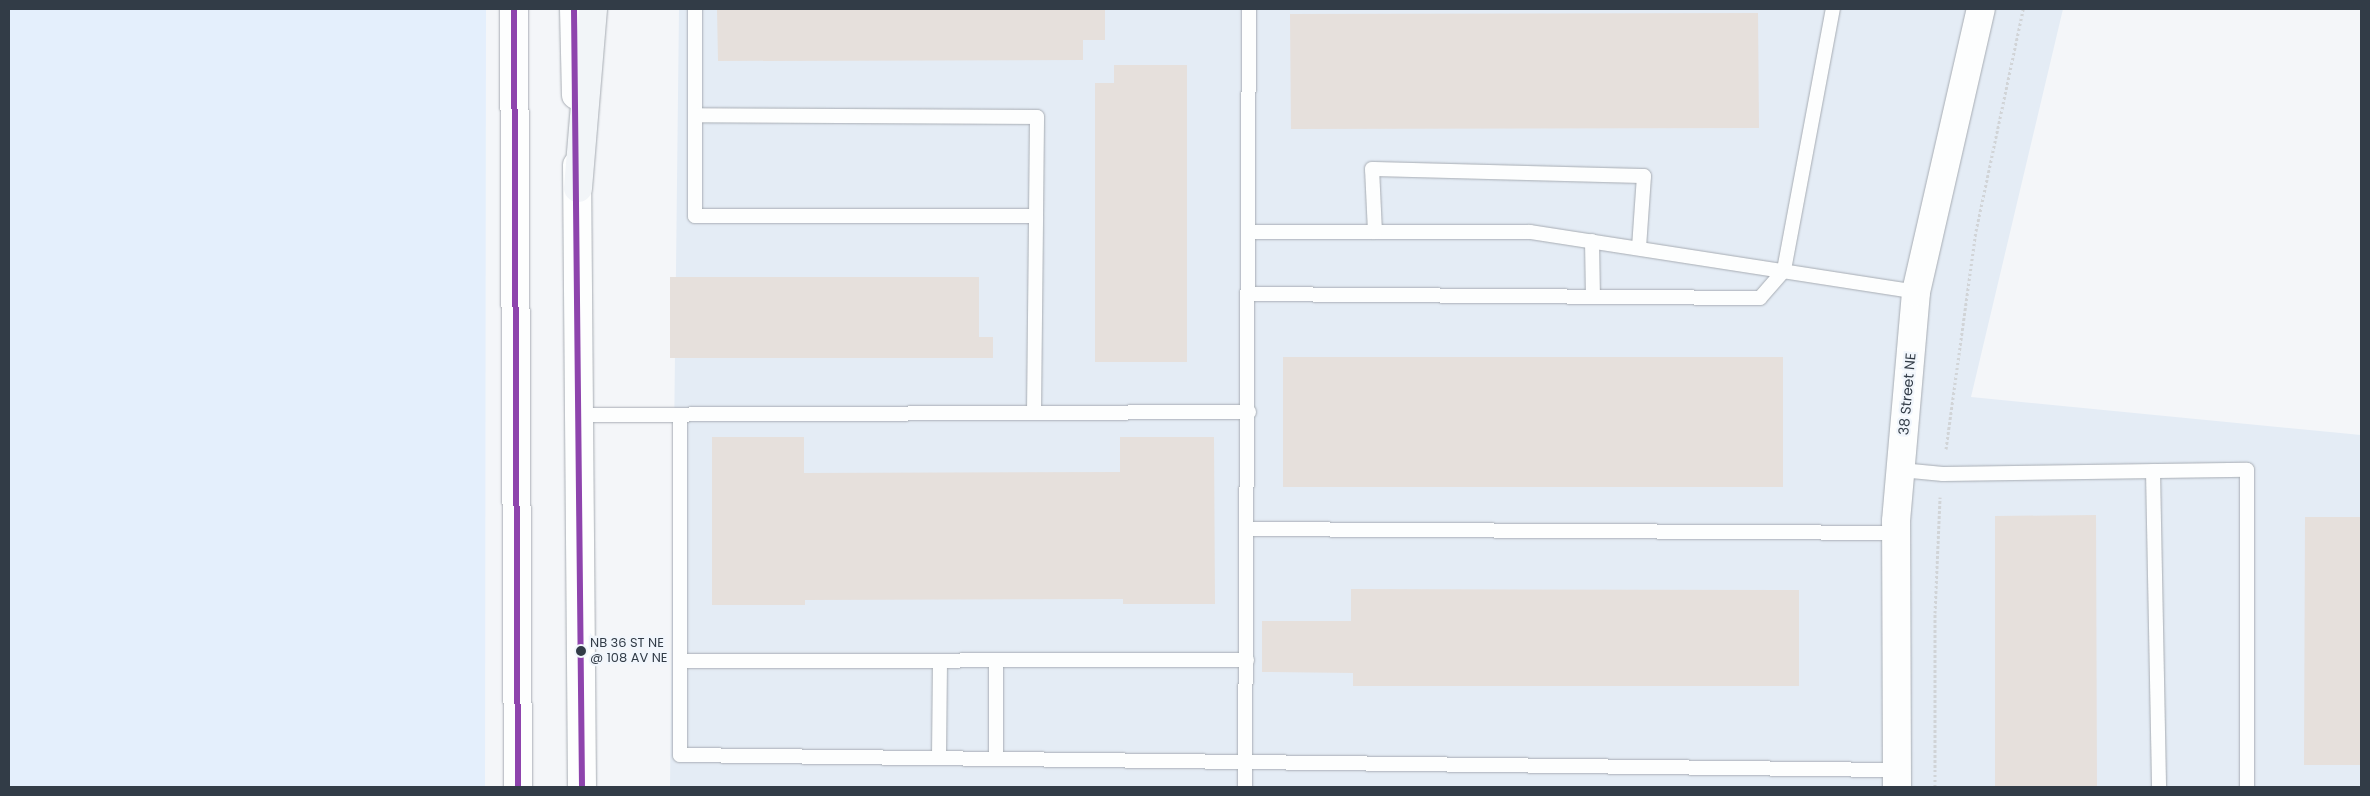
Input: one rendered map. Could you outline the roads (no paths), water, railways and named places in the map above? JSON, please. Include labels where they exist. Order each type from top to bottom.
[{"type":"main road","points":[[578,188],[593,9]]},
{"type":"street","points":[[514,9],[518,787]]},
{"type":"street","points":[[574,9],[578,188],[582,787]]},
{"type":"street","name":"38 Street NE","points":[[1897,779],[1896,533],[1916,292],[1981,9]]},
{"type":"lane","points":[[695,9],[695,216],[1036,216]]},
{"type":"lane","points":[[1245,787],[1249,412],[1249,9]]},
{"type":"lane","points":[[1248,294],[1760,298],[1784,270],[1833,9]]},
{"type":"lane","points":[[695,115],[1037,117],[1034,413]]},
{"type":"lane","points":[[1375,232],[1372,169],[1644,176],[1639,248]]},
{"type":"lane","points":[[1248,232],[1530,232],[1916,292]]},
{"type":"lane","points":[[1592,241],[1593,296]]},
{"type":"lane","points":[[580,415],[1249,412]]},
{"type":"lane","points":[[680,415],[680,755],[1246,760],[1897,779]]},
{"type":"lane","points":[[1901,470],[1943,474],[2247,470],[2247,787]]},
{"type":"lane","points":[[2153,471],[2159,787]]},
{"type":"lane","points":[[1248,529],[1896,533]]},
{"type":"lane","points":[[680,661],[1247,660]]},
{"type":"lane","points":[[939,757],[940,661]]},
{"type":"lane","points":[[996,661],[996,758]]},
{"type":"place","name":"NB 36 ST NE @ 108 AV NE","points":[[581,651]]}]
